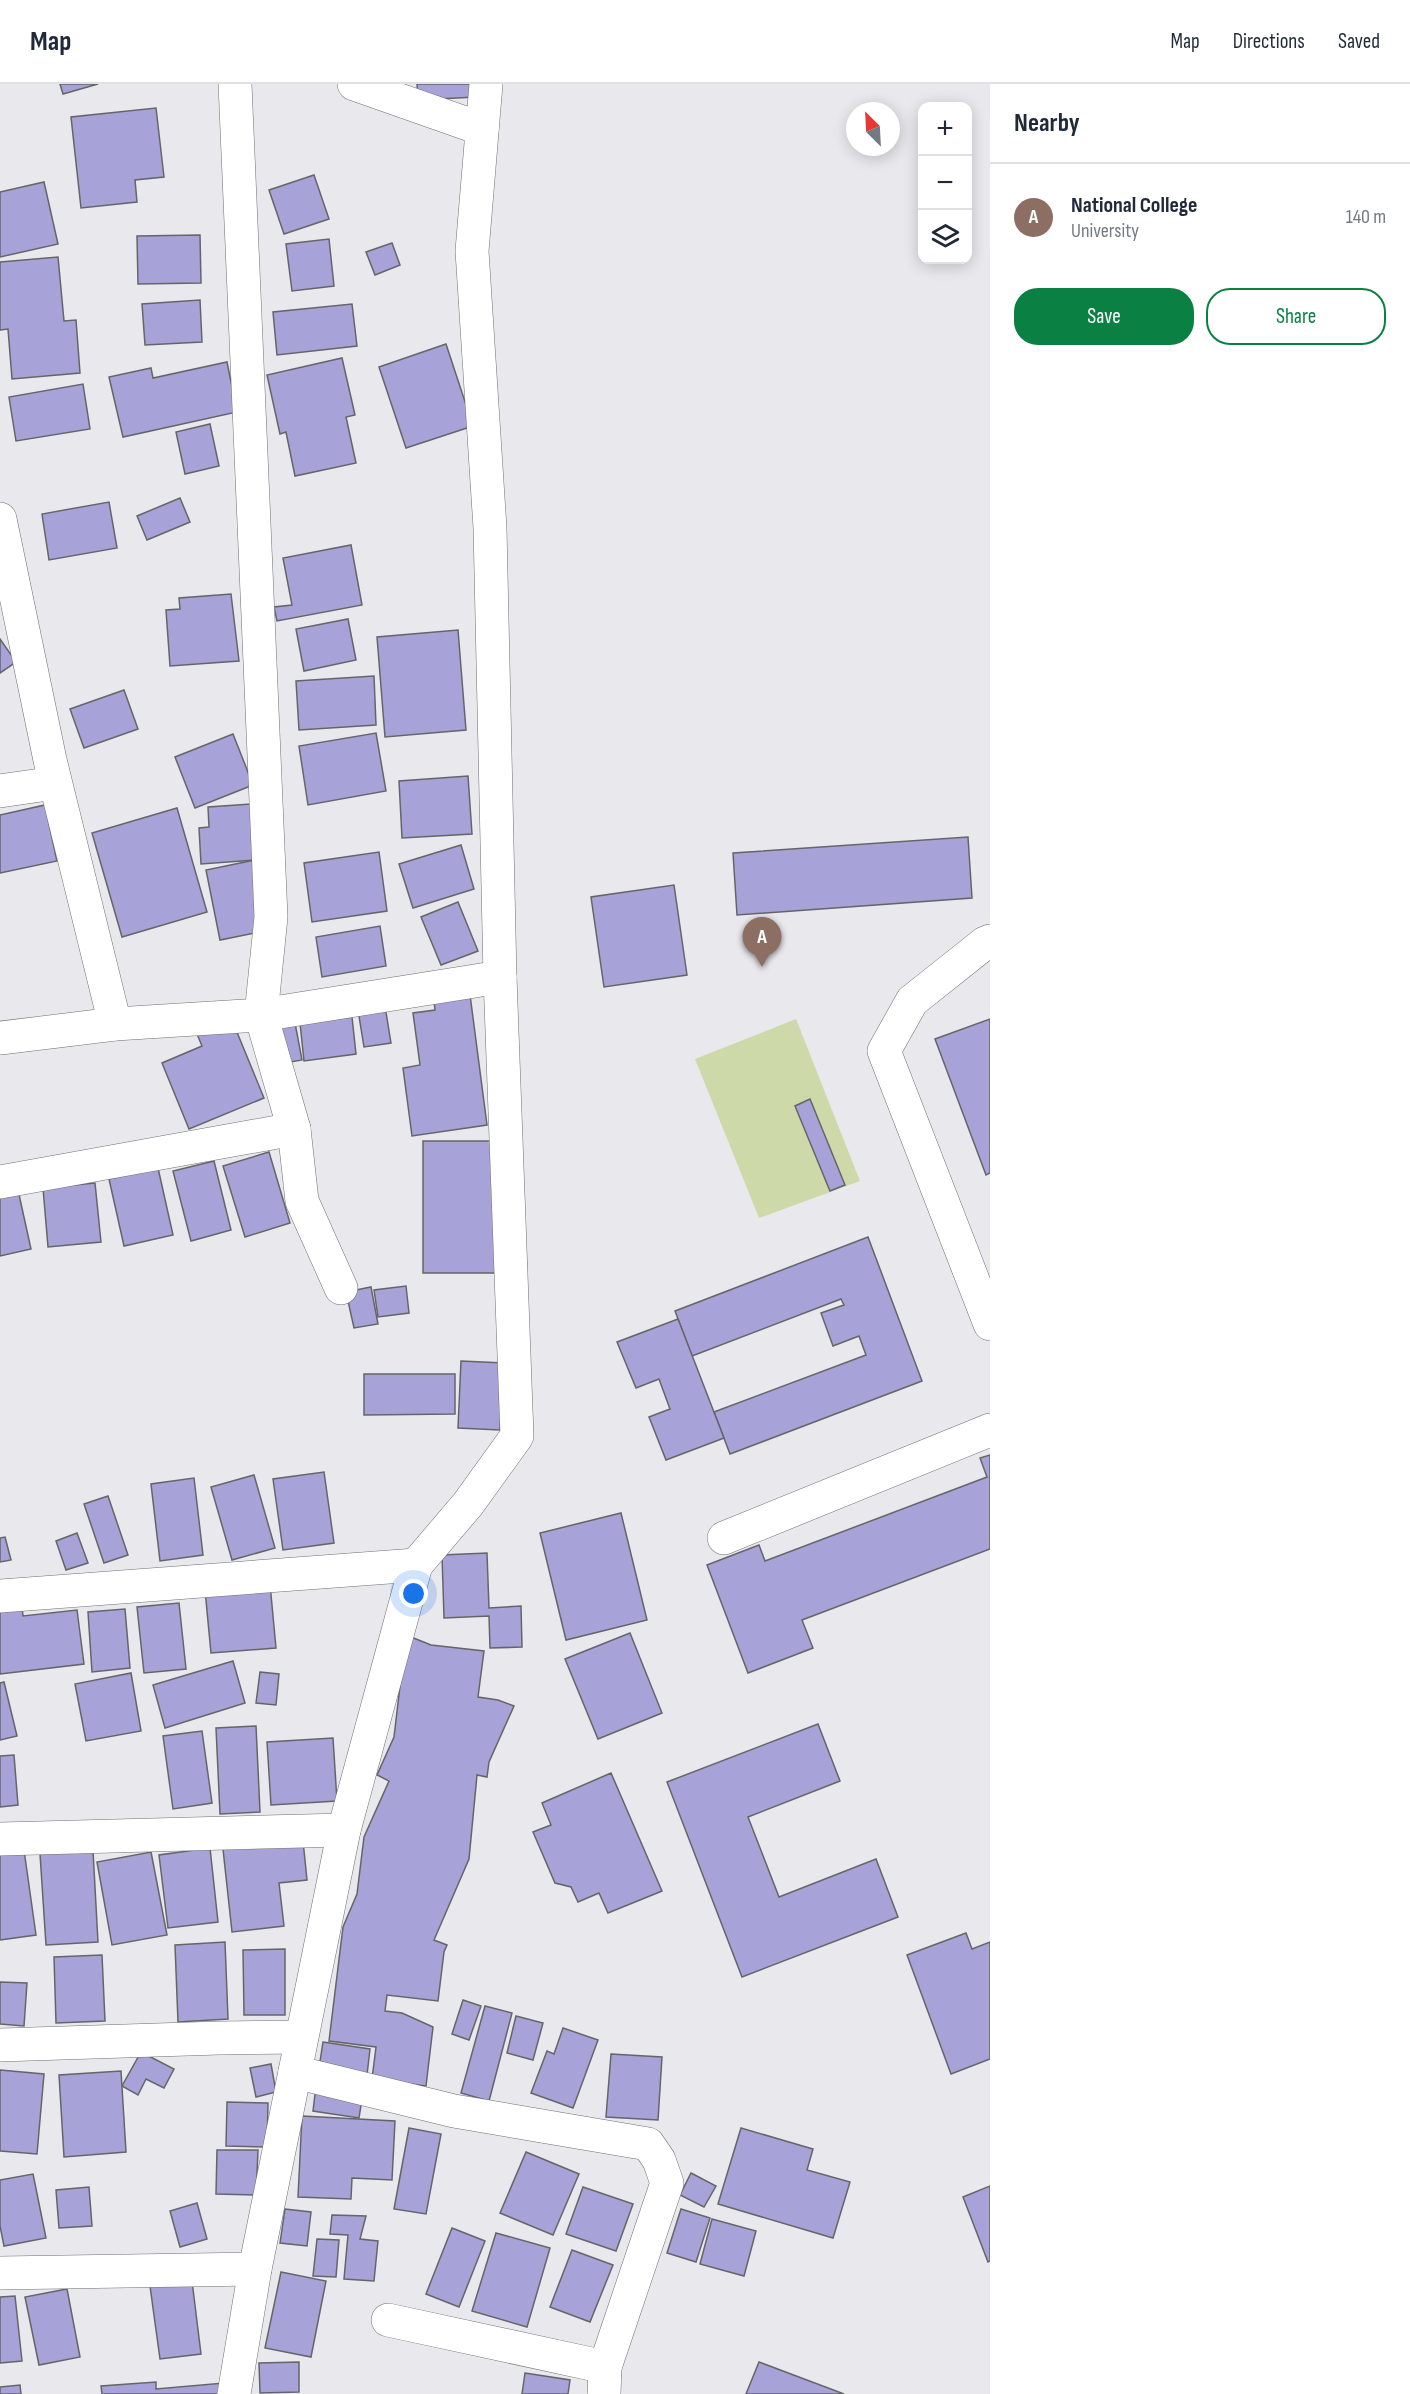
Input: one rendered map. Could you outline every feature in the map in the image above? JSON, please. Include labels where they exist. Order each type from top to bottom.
[{"type":"street","points":[[235,84],[271,916],[261,1015],[294,1129],[302,1201],[341,1288]]},
{"type":"street","points":[[354,84],[482,129]]},
{"type":"street","points":[[234,2394],[255,2269],[345,1830],[416,1565],[468,1504],[517,1436],[500,976],[490,528],[472,251],[486,84]]},
{"type":"street","points":[[0,519],[7,588],[115,1024]]},
{"type":"street","points":[[0,791],[55,783]]},
{"type":"street","points":[[990,941],[912,1001],[884,1051],[990,1324]]},
{"type":"street","points":[[0,1038],[115,1024],[261,1015],[500,976]]},
{"type":"street","points":[[0,1182],[294,1129]]},
{"type":"street","points":[[724,1538],[990,1430]]},
{"type":"street","points":[[0,1596],[416,1565]]},
{"type":"street","points":[[0,1839],[345,1830]]},
{"type":"street","points":[[0,2045],[219,2037],[301,2037]]},
{"type":"street","points":[[295,2072],[454,2111],[648,2144],[659,2160],[667,2183],[604,2380],[388,2320]]},
{"type":"street","points":[[0,2273],[255,2269]]},
{"type":"green space","points":[[796,1019],[860,1181],[759,1218],[695,1059]]},
{"type":"building","points":[[60,84],[98,84],[63,94]]},
{"type":"building","points":[[417,84],[476,84],[476,97],[418,100]]},
{"type":"building","points":[[156,108],[164,177],[135,180],[137,202],[81,208],[71,117]]},
{"type":"building","points":[[314,175],[329,219],[284,234],[269,190]]},
{"type":"building","points":[[44,182],[58,244],[0,257],[0,192]]},
{"type":"building","points":[[200,235],[201,283],[138,284],[137,236]]},
{"type":"building","points":[[329,239],[334,286],[292,291],[286,244]]},
{"type":"building","points":[[392,243],[400,265],[375,275],[366,252]]},
{"type":"building","points":[[58,257],[64,321],[76,320],[80,373],[12,379],[8,329],[0,330],[0,262]]},
{"type":"building","points":[[200,300],[202,342],[145,345],[142,304]]},
{"type":"building","points":[[352,304],[357,346],[277,355],[273,312]]},
{"type":"building","points":[[446,344],[473,426],[406,448],[379,367]]},
{"type":"building","points":[[342,358],[355,415],[346,417],[356,463],[295,476],[286,432],[280,434],[267,375]]},
{"type":"building","points":[[227,362],[237,412],[123,437],[109,377],[151,368],[153,378]]},
{"type":"building","points":[[83,384],[90,429],[16,441],[9,397]]},
{"type":"building","points":[[210,424],[219,466],[185,474],[176,432]]},
{"type":"building","points":[[180,498],[190,522],[147,540],[137,516]]},
{"type":"building","points":[[109,502],[117,548],[49,560],[42,514]]},
{"type":"building","points":[[351,545],[362,605],[277,621],[274,607],[292,605],[283,558]]},
{"type":"building","points":[[231,594],[239,661],[170,666],[166,610],[180,609],[179,598]]},
{"type":"building","points":[[348,619],[356,660],[304,671],[296,629]]},
{"type":"building","points":[[458,630],[466,730],[385,737],[377,637]]},
{"type":"building","points":[[0,639],[16,662],[0,673]]},
{"type":"building","points":[[374,676],[376,725],[299,730],[296,681]]},
{"type":"building","points":[[124,690],[138,729],[84,748],[70,709]]},
{"type":"building","points":[[376,733],[386,791],[308,805],[299,746]]},
{"type":"building","points":[[233,734],[253,785],[195,808],[175,757]]},
{"type":"building","points":[[468,776],[472,834],[402,838],[399,781]]},
{"type":"building","points":[[251,804],[255,860],[201,864],[199,828],[209,827],[208,807]]},
{"type":"building","points":[[45,805],[57,861],[0,873],[0,815]]},
{"type":"building","points":[[177,808],[207,912],[122,937],[92,833]]},
{"type":"building","points":[[968,837],[972,898],[737,915],[733,853]]},
{"type":"building","points":[[461,845],[474,889],[413,908],[399,864]]},
{"type":"building","points":[[379,852],[387,911],[312,922],[304,863]]},
{"type":"building","points":[[255,860],[269,930],[220,940],[206,870]]},
{"type":"building","points":[[674,885],[687,975],[604,987],[591,897]]},
{"type":"building","points":[[458,902],[478,951],[441,965],[421,917]]},
{"type":"building","points":[[380,926],[386,966],[322,977],[316,937]]},
{"type":"building","points":[[469,987],[487,1125],[412,1136],[403,1068],[420,1065],[413,1013],[435,1010],[433,992]]},
{"type":"building","points":[[385,1006],[391,1043],[364,1047],[358,1010]]},
{"type":"building","points":[[352,1017],[356,1054],[304,1061],[300,1023]]},
{"type":"building","points":[[990,1019],[990,1173],[986,1175],[935,1039]]},
{"type":"building","points":[[232,1020],[264,1098],[189,1129],[162,1063],[202,1046],[197,1034]]},
{"type":"building","points":[[295,1023],[302,1060],[285,1063],[278,1026]]},
{"type":"building","points":[[810,1099],[845,1185],[830,1191],[795,1106]]},
{"type":"building","points":[[423,1141],[502,1141],[502,1273],[423,1273]]},
{"type":"building","points":[[269,1152],[290,1223],[245,1237],[223,1166]]},
{"type":"building","points":[[214,1161],[231,1230],[191,1241],[173,1171]]},
{"type":"building","points":[[158,1168],[173,1235],[124,1246],[109,1179]]},
{"type":"building","points":[[95,1183],[101,1242],[48,1247],[43,1188]]},
{"type":"building","points":[[18,1190],[31,1249],[0,1256],[0,1194]]},
{"type":"building","points":[[868,1237],[922,1381],[730,1454],[714,1412],[866,1355],[859,1336],[833,1346],[821,1313],[844,1305],[841,1299],[692,1356],[675,1311]]},
{"type":"building","points":[[406,1286],[409,1313],[378,1317],[374,1290]]},
{"type":"building","points":[[371,1287],[378,1324],[354,1328],[346,1292]]},
{"type":"building","points":[[678,1319],[724,1438],[666,1460],[649,1417],[670,1409],[659,1379],[636,1388],[617,1342]]},
{"type":"building","points":[[461,1361],[504,1363],[500,1430],[458,1428]]},
{"type":"building","points":[[364,1374],[455,1374],[455,1414],[364,1415]]},
{"type":"building","points":[[990,1455],[990,1549],[802,1620],[813,1648],[748,1673],[707,1565],[759,1545],[765,1561],[987,1477],[980,1458]]},
{"type":"building","points":[[324,1472],[334,1543],[283,1550],[273,1479]]},
{"type":"building","points":[[254,1475],[275,1548],[232,1560],[211,1487]]},
{"type":"building","points":[[194,1478],[203,1555],[160,1561],[151,1484]]},
{"type":"building","points":[[108,1496],[128,1555],[104,1563],[84,1504]]},
{"type":"building","points":[[621,1513],[647,1620],[566,1640],[540,1533]]},
{"type":"building","points":[[77,1533],[88,1563],[66,1570],[56,1541]]},
{"type":"building","points":[[5,1537],[11,1560],[0,1562],[0,1538]]},
{"type":"building","points":[[487,1553],[489,1608],[521,1606],[522,1647],[490,1648],[489,1616],[444,1618],[442,1555]]},
{"type":"building","points":[[270,1584],[276,1648],[211,1653],[205,1590]]},
{"type":"building","points":[[179,1603],[186,1669],[144,1673],[137,1607]]},
{"type":"building","points":[[22,1607],[23,1616],[77,1610],[84,1664],[0,1674],[0,1610]]},
{"type":"building","points":[[125,1609],[130,1668],[92,1672],[88,1612]]},
{"type":"building","points":[[630,1633],[662,1713],[598,1739],[565,1659]]},
{"type":"building","points":[[406,1635],[431,1645],[484,1651],[478,1697],[498,1700],[514,1706],[489,1762],[487,1777],[477,1775],[469,1859],[434,1940],[447,1945],[444,1952],[438,2001],[387,1995],[385,2011],[402,2013],[433,2027],[426,2086],[372,2079],[376,2047],[329,2041],[343,1927],[357,1894],[364,1837],[389,1781],[377,1775],[394,1737]]},
{"type":"building","points":[[233,1661],[245,1703],[165,1728],[153,1685]]},
{"type":"building","points":[[260,1672],[279,1674],[276,1705],[256,1703]]},
{"type":"building","points":[[131,1673],[141,1731],[86,1741],[75,1684]]},
{"type":"building","points":[[4,1682],[17,1736],[0,1740],[0,1683]]},
{"type":"building","points":[[818,1724],[840,1781],[748,1817],[779,1897],[876,1859],[898,1917],[742,1977],[667,1782]]},
{"type":"building","points":[[256,1726],[260,1812],[220,1814],[216,1728]]},
{"type":"building","points":[[202,1731],[212,1803],[173,1809],[163,1736]]},
{"type":"building","points":[[333,1738],[337,1801],[271,1805],[267,1742]]},
{"type":"building","points":[[14,1755],[18,1805],[0,1807],[0,1756]]},
{"type":"building","points":[[611,1773],[662,1891],[608,1913],[599,1893],[578,1902],[571,1887],[555,1883],[533,1832],[551,1825],[542,1803]]},
{"type":"building","points":[[302,1831],[307,1880],[279,1883],[284,1926],[232,1932],[222,1840]]},
{"type":"building","points":[[210,1848],[218,1922],[168,1928],[159,1855]]},
{"type":"building","points":[[24,1850],[36,1935],[0,1940],[0,1853]]},
{"type":"building","points":[[93,1851],[98,1942],[46,1945],[40,1854]]},
{"type":"building","points":[[151,1852],[167,1935],[112,1945],[97,1862]]},
{"type":"building","points":[[966,1933],[972,1949],[990,1942],[990,2059],[951,2074],[907,1955]]},
{"type":"building","points":[[225,1942],[228,2019],[178,2022],[175,1945]]},
{"type":"building","points":[[285,1949],[285,2015],[244,2015],[243,1950]]},
{"type":"building","points":[[102,1955],[105,2021],[56,2023],[54,1957]]},
{"type":"building","points":[[0,1982],[27,1983],[24,2026],[0,2024]]},
{"type":"building","points":[[463,2000],[481,2006],[469,2040],[452,2034]]},
{"type":"building","points":[[485,2006],[512,2013],[489,2101],[461,2093]]},
{"type":"building","points":[[516,2016],[543,2023],[533,2060],[507,2053]]},
{"type":"building","points":[[563,2028],[598,2040],[573,2108],[531,2093],[547,2051],[554,2054]]},
{"type":"building","points":[[323,2042],[370,2049],[367,2075],[319,2068]]},
{"type":"building","points":[[141,2052],[174,2069],[164,2088],[146,2079],[138,2095],[122,2086]]},
{"type":"building","points":[[611,2054],[662,2057],[658,2120],[606,2117]]},
{"type":"building","points":[[271,2064],[276,2092],[256,2097],[250,2068]]},
{"type":"building","points":[[0,2070],[44,2074],[37,2154],[0,2151]]},
{"type":"building","points":[[121,2071],[126,2152],[64,2157],[59,2075]]},
{"type":"building","points":[[316,2086],[363,2093],[359,2118],[313,2111]]},
{"type":"building","points":[[227,2102],[268,2103],[267,2147],[226,2146]]},
{"type":"building","points":[[302,2116],[395,2121],[392,2180],[352,2178],[351,2199],[298,2197]]},
{"type":"building","points":[[409,2128],[441,2134],[426,2214],[394,2209]]},
{"type":"building","points":[[741,2128],[813,2149],[807,2170],[850,2182],[833,2238],[718,2204]]},
{"type":"building","points":[[217,2150],[258,2150],[256,2195],[216,2194]]},
{"type":"building","points":[[526,2152],[579,2174],[553,2235],[500,2213]]},
{"type":"building","points":[[691,2173],[716,2186],[704,2207],[680,2195]]},
{"type":"building","points":[[33,2174],[46,2238],[4,2246],[0,2226],[0,2180]]},
{"type":"building","points":[[990,2186],[990,2261],[988,2262],[963,2197]]},
{"type":"building","points":[[89,2187],[92,2226],[59,2228],[56,2190]]},
{"type":"building","points":[[583,2187],[633,2204],[616,2251],[566,2234]]},
{"type":"building","points":[[197,2203],[207,2239],[180,2247],[170,2211]]},
{"type":"building","points":[[285,2209],[311,2212],[307,2246],[280,2243]]},
{"type":"building","points":[[681,2209],[710,2218],[696,2262],[667,2253]]},
{"type":"building","points":[[332,2215],[366,2216],[360,2239],[378,2241],[374,2281],[344,2279],[348,2235],[330,2234]]},
{"type":"building","points":[[712,2219],[756,2231],[744,2276],[700,2264]]},
{"type":"building","points":[[452,2228],[485,2241],[459,2307],[426,2294]]},
{"type":"building","points":[[496,2233],[550,2248],[527,2327],[472,2311]]},
{"type":"building","points":[[317,2239],[339,2240],[336,2277],[313,2276]]},
{"type":"building","points":[[572,2250],[613,2265],[590,2322],[550,2307]]},
{"type":"building","points":[[281,2272],[326,2281],[311,2357],[265,2348]]},
{"type":"building","points":[[192,2281],[201,2354],[160,2359],[150,2286]]},
{"type":"building","points":[[67,2289],[80,2357],[39,2365],[25,2297]]},
{"type":"building","points":[[15,2296],[22,2361],[0,2363],[0,2297]]},
{"type":"building","points":[[299,2362],[299,2392],[260,2393],[259,2363]]},
{"type":"building","points":[[759,2362],[844,2394],[746,2394]]},
{"type":"building","points":[[525,2373],[570,2380],[568,2394],[522,2394]]},
{"type":"building","points":[[156,2382],[156,2389],[224,2383],[225,2394],[102,2394],[101,2386]]},
{"type":"building","points":[[20,2385],[21,2394],[0,2394],[0,2387]]},
{"type":"place","name":"National College","points":[[762,967]]}]
